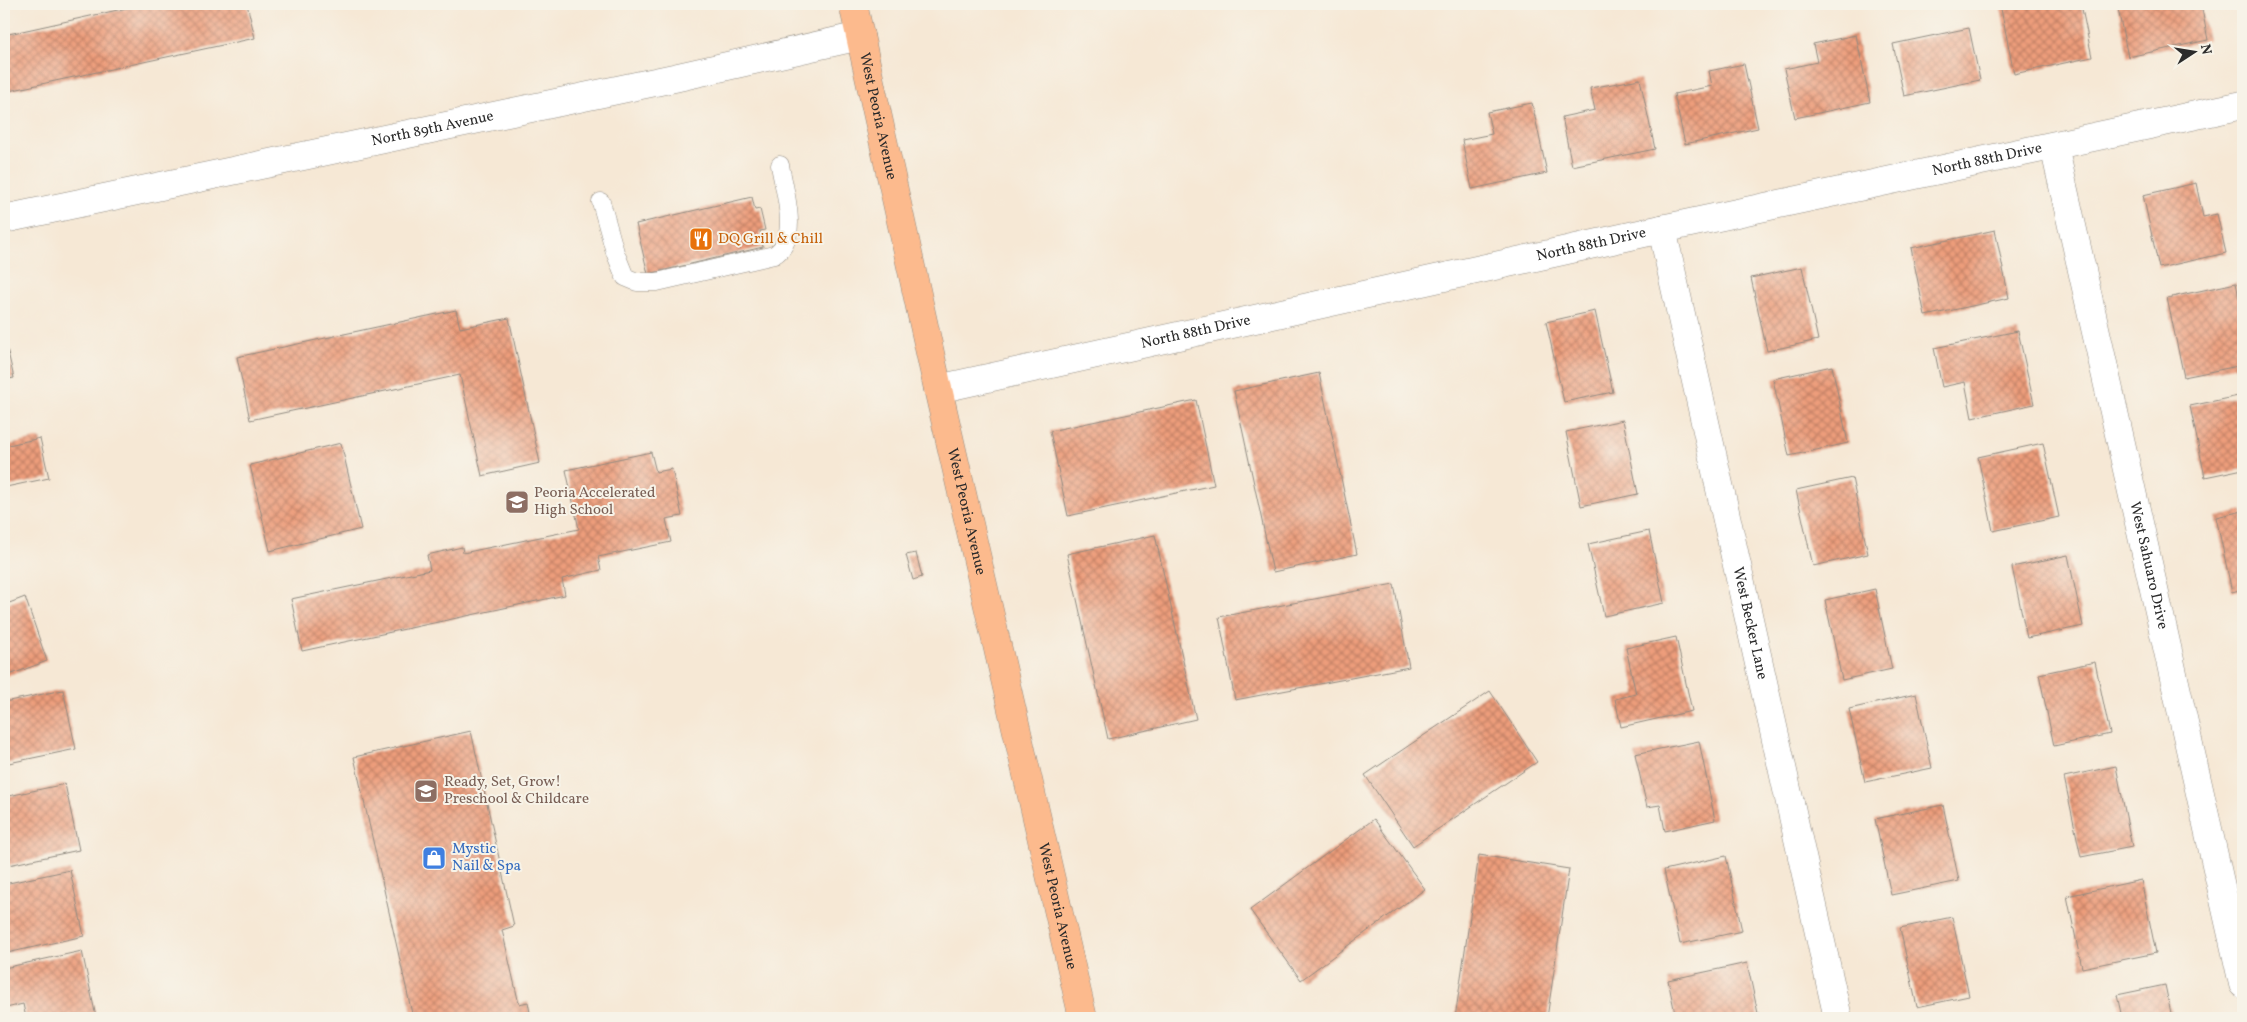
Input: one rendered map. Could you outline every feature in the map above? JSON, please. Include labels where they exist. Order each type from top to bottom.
[{"type":"main road","name":"West Peoria Avenue","points":[[853,4],[938,389],[1084,1018]]},
{"type":"street","name":"North 89th Avenue","points":[[4,218],[665,80],[860,36]]},
{"type":"street","name":"North 88th Drive","points":[[938,389],[1662,229],[2243,104]]},
{"type":"street","name":"West Sahuaro Drive","points":[[2054,146],[2243,984]]},
{"type":"street","name":"West Becker Lane","points":[[1662,229],[1838,1018]]},
{"type":"lane","points":[[601,202],[615,252],[625,277],[637,282],[657,282],[774,255],[783,250],[789,235],[789,224],[780,164]]},
{"type":"building","points":[[145,4],[247,4],[255,38],[4,92],[4,35]]},
{"type":"building","points":[[2000,4],[2081,4],[2092,57],[2014,74]]},
{"type":"building","points":[[2117,4],[2201,4],[2208,40],[2128,57]]},
{"type":"building","points":[[1969,28],[1980,80],[1904,96],[1893,44]]},
{"type":"building","points":[[1856,35],[1870,102],[1795,118],[1784,69],[1817,62],[1813,44]]},
{"type":"building","points":[[1744,64],[1758,128],[1685,144],[1674,94],[1712,86],[1709,71]]},
{"type":"building","points":[[1640,79],[1655,149],[1572,166],[1562,117],[1595,110],[1590,88]]},
{"type":"building","points":[[1532,103],[1547,173],[1472,189],[1462,140],[1492,134],[1487,112]]},
{"type":"building","points":[[2196,183],[2203,217],[2217,214],[2226,253],[2159,268],[2143,195]]},
{"type":"building","name":"DQ Grill & Chill","points":[[752,197],[755,210],[760,209],[765,230],[760,231],[763,247],[648,274],[636,224]]},
{"type":"building","points":[[1995,230],[2009,298],[1925,316],[1911,248]]},
{"type":"building","points":[[1802,267],[1818,340],[1767,351],[1751,278]]},
{"type":"building","points":[[2236,283],[2243,317],[2243,365],[2184,377],[2167,298]]},
{"type":"building","points":[[456,310],[460,328],[509,318],[540,463],[482,476],[460,375],[250,420],[237,357]]},
{"type":"building","points":[[1595,311],[1613,392],[1564,402],[1546,322]]},
{"type":"building","points":[[2018,331],[2034,404],[1972,418],[1965,382],[1942,387],[1934,348]]},
{"type":"building","points":[[4,335],[14,378],[4,380]]},
{"type":"building","points":[[1832,366],[1848,443],[1789,456],[1773,379]]},
{"type":"building","points":[[1319,373],[1357,554],[1273,572],[1234,391]]},
{"type":"building","points":[[2243,395],[2243,469],[2205,477],[2190,406]]},
{"type":"building","points":[[1196,400],[1214,485],[1068,516],[1050,431]]},
{"type":"building","points":[[1623,420],[1638,494],[1581,506],[1566,432]]},
{"type":"building","points":[[40,438],[49,478],[6,487],[4,478],[4,446]]},
{"type":"building","points":[[341,443],[361,529],[270,551],[250,465]]},
{"type":"building","points":[[2043,443],[2059,517],[1993,531],[1978,457]]},
{"type":"building","points":[[651,452],[656,472],[672,469],[682,516],[666,519],[671,542],[598,557],[601,570],[562,579],[565,595],[302,651],[291,599],[430,570],[427,555],[462,547],[463,553],[579,529],[566,470]]},
{"type":"building","points":[[1852,478],[1868,554],[1813,566],[1796,490]]},
{"type":"building","points":[[2243,511],[2243,589],[2232,592],[2216,517]]},
{"type":"building","points":[[1649,531],[1664,603],[1604,616],[1588,544]]},
{"type":"building","points":[[1155,535],[1196,719],[1108,739],[1067,554]]},
{"type":"building","points":[[916,553],[922,577],[913,580],[906,555]]},
{"type":"building","points":[[2068,555],[2083,626],[2027,638],[2012,567]]},
{"type":"building","points":[[1394,584],[1409,667],[1235,700],[1219,617]]},
{"type":"building","points":[[1875,589],[1892,669],[1842,680],[1825,600]]},
{"type":"building","points":[[25,597],[47,661],[4,677],[4,605]]},
{"type":"building","points":[[1676,637],[1692,711],[1621,727],[1615,699],[1636,694],[1626,648]]},
{"type":"building","points":[[2095,662],[2110,734],[2054,746],[2039,674]]},
{"type":"building","points":[[63,690],[76,749],[4,764],[4,702]]},
{"type":"building","points":[[1490,691],[1537,762],[1413,846],[1365,775]]},
{"type":"building","points":[[1916,694],[1932,768],[1865,782],[1849,709]]},
{"type":"building","points":[[471,731],[514,926],[502,930],[519,1004],[528,1002],[531,1018],[413,1018],[354,757]]},
{"type":"building","points":[[1699,741],[1715,820],[1665,831],[1660,805],[1647,807],[1635,754]]},
{"type":"building","points":[[2116,766],[2132,847],[2081,857],[2064,777]]},
{"type":"building","points":[[65,784],[79,850],[4,866],[4,828],[8,827],[4,797]]},
{"type":"building","points":[[1943,805],[1959,881],[1891,895],[1875,819]]},
{"type":"building","points":[[1374,819],[1425,889],[1301,980],[1250,910]]},
{"type":"building","points":[[1479,855],[1569,869],[1547,1018],[1455,1018]]},
{"type":"building","points":[[1726,856],[1742,931],[1680,944],[1664,870]]},
{"type":"building","points":[[70,870],[84,936],[7,953],[4,937],[4,884]]},
{"type":"building","points":[[2141,880],[2156,953],[2082,968],[2067,896]]},
{"type":"building","points":[[1952,917],[1969,996],[1917,1007],[1900,928]]},
{"type":"building","points":[[82,951],[96,1017],[26,1018],[23,1004],[6,1008],[4,968]]},
{"type":"building","points":[[1747,963],[1759,1018],[1676,1018],[1668,980]]},
{"type":"building","points":[[2165,985],[2172,1018],[2122,1018],[2117,995]]},
{"type":"place","name":"DQ Grill & Chill","points":[[701,239]]},
{"type":"place","name":"Peoria Accelerated High School","points":[[517,502]]},
{"type":"place","name":"Ready, Set, Grow! Preschool & Childcare","points":[[426,791]]},
{"type":"place","name":"Mystic Nail & Spa","points":[[434,858]]}]
